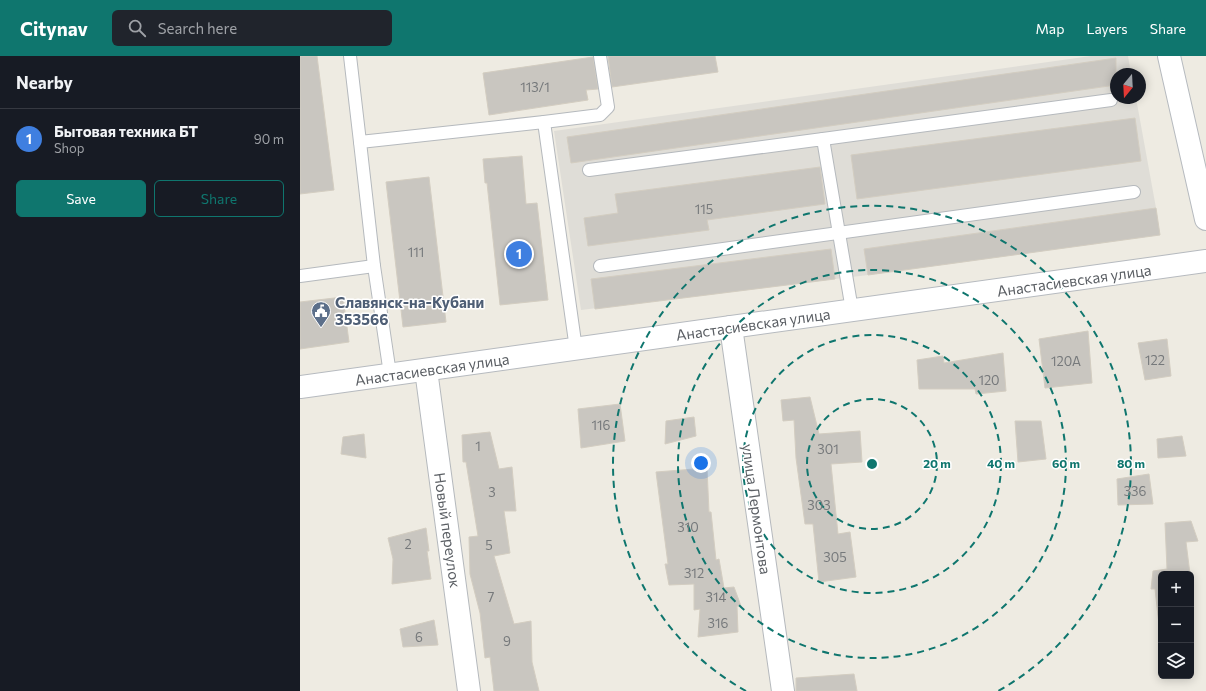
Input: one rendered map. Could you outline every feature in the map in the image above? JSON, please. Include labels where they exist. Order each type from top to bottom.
[{"type":"street","points":[[1169,56],[1206,220]]},
{"type":"street","name":"Анастасиевская улица","points":[[300,387],[1206,261]]},
{"type":"street","name":"улица Лермонтова","points":[[731,327],[783,691]]},
{"type":"street","name":"Новый переулок","points":[[426,370],[469,691]]},
{"type":"lane","points":[[350,56],[374,266],[390,374]]},
{"type":"lane","points":[[360,142],[600,115],[608,107],[600,56]]},
{"type":"lane","points":[[589,170],[1110,100]]},
{"type":"lane","points":[[544,122],[576,349]]},
{"type":"lane","points":[[823,139],[852,310]]},
{"type":"lane","points":[[600,266],[1134,192]]},
{"type":"lane","points":[[300,276],[374,266]]},
{"type":"shaded area","points":[[1091,56],[1128,56],[1130,68],[1110,68],[1110,104],[1137,104],[1160,235],[868,275],[581,310],[554,131]]},
{"type":"building","points":[[300,56],[317,56],[334,190],[300,194]]},
{"type":"building","points":[[608,56],[715,56],[718,72],[612,87]]},
{"type":"building","points":[[593,57],[598,89],[586,90],[588,100],[489,115],[483,73]]},
{"type":"building","points":[[1116,58],[1116,68],[1110,68],[1110,86],[571,163],[567,137]]},
{"type":"building","points":[[1135,118],[1141,161],[857,199],[851,155]]},
{"type":"building","points":[[522,156],[526,204],[537,203],[548,300],[500,305],[483,159]]},
{"type":"building","points":[[820,167],[825,204],[707,220],[709,230],[588,246],[584,218],[618,213],[615,194]]},
{"type":"building","points":[[429,177],[446,322],[403,327],[386,182]]},
{"type":"building","points":[[1156,208],[1160,235],[868,275],[864,249]]},
{"type":"building","points":[[831,249],[835,279],[595,309],[591,279]]},
{"type":"building","points":[[343,297],[349,342],[300,349],[300,302]]},
{"type":"building","points":[[1088,331],[1092,383],[1045,388],[1039,339]]},
{"type":"building","points":[[1167,339],[1171,376],[1145,380],[1138,343]]},
{"type":"building","points":[[1003,353],[1006,391],[976,394],[975,389],[919,389],[917,360],[943,356],[944,363]]},
{"type":"building","points":[[810,397],[819,434],[860,431],[862,462],[831,464],[838,534],[850,532],[856,577],[819,582],[813,524],[805,524],[796,458],[794,420],[783,421],[781,400]]},
{"type":"building","points":[[620,404],[625,441],[581,448],[578,409]]},
{"type":"building","points":[[694,417],[696,436],[665,444],[666,421]]},
{"type":"building","points":[[1015,421],[1041,421],[1046,459],[1018,462]]},
{"type":"building","points":[[490,432],[499,469],[512,467],[516,511],[504,511],[510,553],[494,556],[514,624],[531,621],[532,662],[539,691],[494,691],[490,657],[485,658],[480,613],[470,574],[469,537],[478,536],[466,462],[463,462],[462,435]]},
{"type":"building","points":[[364,434],[366,458],[341,454],[343,437]]},
{"type":"building","points":[[1182,436],[1186,456],[1158,458],[1157,439]]},
{"type":"building","points":[[707,468],[709,512],[711,512],[716,560],[719,559],[724,588],[734,587],[741,606],[737,606],[738,632],[698,637],[700,609],[694,610],[694,584],[669,585],[665,564],[668,564],[656,472]]},
{"type":"building","points":[[1149,474],[1153,504],[1118,505],[1117,479]]},
{"type":"building","points":[[1191,521],[1198,541],[1186,542],[1190,571],[1158,571],[1158,616],[1155,589],[1151,589],[1153,571],[1167,569],[1165,523]]},
{"type":"building","points":[[426,528],[429,551],[427,551],[431,579],[392,584],[393,559],[388,538]]},
{"type":"building","points":[[434,620],[438,645],[403,647],[400,629]]},
{"type":"building","points":[[854,674],[857,691],[796,691],[796,678]]},
{"type":"place","name":"Бытовая техника БТ","points":[[519,254]]},
{"type":"place","name":"Славянск-на-Кубани 353566","points":[[321,328]]}]
